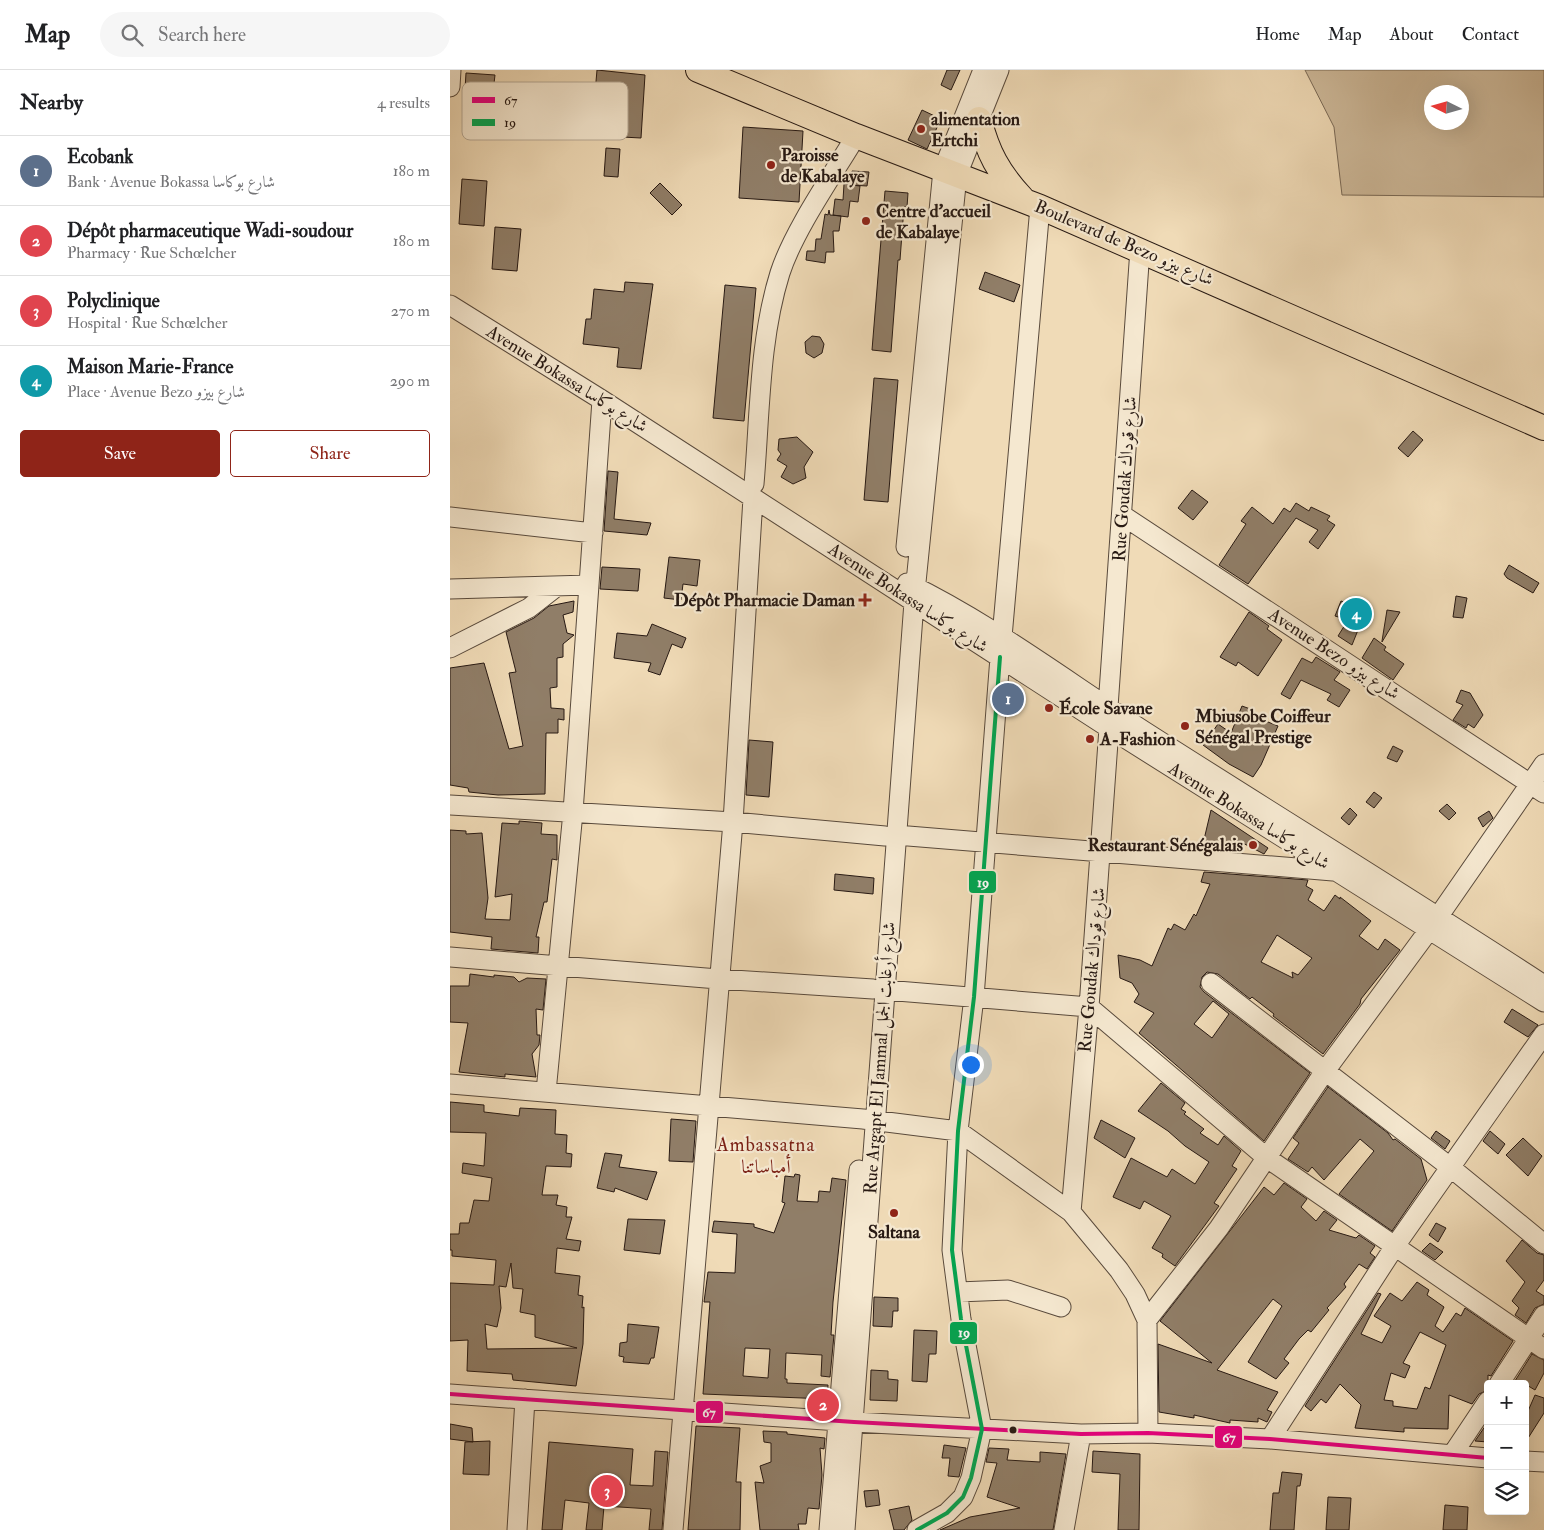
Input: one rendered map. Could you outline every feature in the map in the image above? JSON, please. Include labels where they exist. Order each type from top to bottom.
[{"type":"main road","name":"Boulevard de Bezo شارع بيزو","points":[[698,70],[856,136],[1033,204],[1544,428]]},
{"type":"main road","points":[[979,119],[986,146],[1002,175],[1033,204]]},
{"type":"street","points":[[450,87],[451,70]]},
{"type":"street","points":[[950,173],[983,70]]},
{"type":"street","points":[[950,173],[979,119],[999,70]]},
{"type":"street","points":[[673,1530],[718,980],[733,822],[754,491],[769,314],[781,272],[798,235],[856,136]]},
{"type":"street","name":"Rue Argapt El Jammal شارع أرغابت الجمل","points":[[845,1530],[847,1422],[890,835],[909,591],[950,173]]},
{"type":"street","points":[[1002,637],[1033,204]]},
{"type":"street","name":"Rue Goudak شارع قوداك","points":[[1108,708],[1140,250]]},
{"type":"street","name":"Avenue Bokassa شارع بوكاسا","points":[[450,290],[909,591],[1000,657],[1109,728],[1337,871],[1434,922],[1544,985]]},
{"type":"street","name":"Avenue Bokassa شارع بوكاسا","points":[[450,305],[602,400],[754,491]]},
{"type":"street","points":[[546,1092],[560,967],[573,812],[602,400]]},
{"type":"street","name":"Avenue Bezo شارع بيزو","points":[[1122,515],[1537,789]]},
{"type":"street","points":[[450,517],[593,533]]},
{"type":"street","points":[[450,589],[589,585]]},
{"type":"street","points":[[450,648],[529,608],[556,587]]},
{"type":"street","name":"Avenue Bokassa شارع بوكاسا","points":[[909,591],[1002,637],[1434,922],[1544,1002]]},
{"type":"street","points":[[917,1530],[947,1513],[963,1497],[971,1478],[982,1429],[952,1250],[958,1132],[974,997],[1000,657]]},
{"type":"street","name":"Rue Goudak شارع قوداك","points":[[1071,1212],[1089,1006],[1109,728]]},
{"type":"street","points":[[1147,1320],[1219,1228],[1325,1071],[1434,922],[1537,789],[1544,764]]},
{"type":"street","points":[[450,805],[733,822],[1337,871]]},
{"type":"street","points":[[450,957],[718,980],[1089,1006],[1267,1158],[1536,1343]]},
{"type":"street","points":[[1212,983],[1450,1167],[1544,1244]]},
{"type":"street","points":[[1270,1439],[1395,1246],[1544,1034]]},
{"type":"street","points":[[450,1084],[869,1120],[958,1132],[1071,1212],[1119,1270],[1135,1294],[1147,1320],[1148,1433]]},
{"type":"street","points":[[958,1292],[1008,1290],[1061,1307]]},
{"type":"street","points":[[1503,1380],[1536,1343],[1544,1315]]},
{"type":"street","points":[[450,1394],[847,1422],[1081,1434],[1148,1433],[1270,1439],[1484,1458]]},
{"type":"street","points":[[517,1530],[525,1398]]},
{"type":"street","points":[[1452,1455],[1484,1407]]},
{"type":"street","name":"Rue Argapt El Jammal شارع أرغابت الجمل","points":[[829,1530],[847,1422]]},
{"type":"street","points":[[1064,1530],[1081,1434]]},
{"type":"shaded area","points":[[1305,70],[1544,70],[1544,197],[1342,195],[1334,127]]},
{"type":"building","points":[[597,70],[645,75],[641,138],[628,137],[628,82],[596,82]]},
{"type":"building","points":[[947,70],[960,70],[951,90],[941,85]]},
{"type":"building","points":[[466,73],[495,75],[494,82],[465,82]]},
{"type":"building","points":[[922,110],[941,119],[927,149],[908,140]]},
{"type":"building","name":"Paroisse de Kabalaye","points":[[743,127],[803,131],[799,202],[739,198]]},
{"type":"building","points":[[606,148],[620,149],[618,177],[604,176]]},
{"type":"building","points":[[852,171],[869,172],[867,186],[851,185]]},
{"type":"building","points":[[462,179],[487,181],[484,226],[459,224]]},
{"type":"building","points":[[660,183],[682,205],[672,215],[650,193]]},
{"type":"building","points":[[844,184],[860,186],[858,202],[850,201],[848,217],[833,215],[835,199],[843,200]]},
{"type":"building","points":[[885,191],[908,193],[907,207],[904,207],[900,260],[898,260],[891,352],[872,350]]},
{"type":"building","points":[[829,210],[830,215],[841,216],[839,231],[833,231],[834,252],[826,252],[825,263],[806,260],[807,251],[815,251],[816,239],[821,239],[825,214],[828,215]]},
{"type":"building","points":[[495,227],[521,229],[517,271],[492,269]]},
{"type":"building","points":[[985,272],[1020,285],[1014,302],[979,289]]},
{"type":"building","points":[[625,282],[653,284],[641,369],[617,367],[619,348],[583,344],[586,319],[591,319],[594,289],[624,292]]},
{"type":"building","points":[[725,285],[756,288],[744,421],[713,418]]},
{"type":"building","points":[[812,336],[820,337],[824,344],[822,353],[814,358],[806,353],[805,342]]},
{"type":"building","points":[[874,378],[898,380],[888,502],[864,500]]},
{"type":"building","points":[[1413,431],[1423,440],[1408,457],[1398,448]]},
{"type":"building","points":[[797,437],[813,452],[804,467],[806,478],[793,484],[781,477],[787,466],[777,460],[781,454],[778,450],[779,439]]},
{"type":"building","points":[[608,471],[618,472],[614,519],[651,523],[647,535],[604,531]]},
{"type":"building","points":[[1192,490],[1208,502],[1193,520],[1178,508]]},
{"type":"building","points":[[1296,503],[1309,511],[1311,507],[1330,516],[1327,520],[1335,525],[1318,549],[1309,542],[1318,530],[1296,518],[1248,584],[1219,565],[1246,524],[1241,521],[1252,507],[1273,524],[1284,508],[1290,512]]},
{"type":"building","points":[[669,557],[700,560],[697,586],[683,584],[681,600],[664,598]]},
{"type":"building","points":[[1509,565],[1539,583],[1533,593],[1507,578],[1504,574]]},
{"type":"building","points":[[602,567],[640,569],[638,591],[600,589]]},
{"type":"building","points":[[1456,596],[1467,598],[1463,618],[1453,617]]},
{"type":"building","points":[[574,601],[573,612],[563,615],[567,633],[574,635],[563,644],[563,657],[557,658],[557,687],[550,688],[551,708],[564,709],[564,720],[558,719],[558,733],[546,733],[545,794],[498,795],[469,792],[468,788],[450,785],[450,668],[484,663],[509,749],[523,746],[509,673],[516,672],[506,632],[534,618],[549,606]]},
{"type":"building","points":[[1341,601],[1366,610],[1352,645],[1338,636],[1348,620],[1335,616]]},
{"type":"building","points":[[1387,610],[1400,612],[1382,642],[1382,641]]},
{"type":"building","points":[[1249,612],[1269,626],[1267,629],[1282,640],[1258,676],[1238,662],[1236,666],[1220,657]]},
{"type":"building","points":[[652,624],[686,638],[682,648],[672,644],[660,675],[648,671],[651,663],[614,658],[617,633],[647,636]]},
{"type":"building","points":[[1374,638],[1386,647],[1384,650],[1404,664],[1393,680],[1362,658]]},
{"type":"building","points":[[1316,657],[1340,672],[1334,680],[1350,690],[1339,707],[1327,700],[1331,694],[1301,680],[1290,699],[1281,694],[1302,658],[1312,663]]},
{"type":"building","points":[[1461,690],[1470,693],[1483,715],[1474,728],[1468,724],[1466,728],[1453,720],[1463,705],[1456,702]]},
{"type":"building","points":[[1242,706],[1253,710],[1253,716],[1278,726],[1261,765],[1253,777],[1229,764],[1203,745],[1218,724],[1231,733]]},
{"type":"building","points":[[749,740],[773,742],[769,797],[746,795]]},
{"type":"building","points":[[1393,746],[1403,751],[1397,762],[1387,758]]},
{"type":"building","points":[[1374,792],[1382,798],[1374,808],[1366,802]]},
{"type":"building","points":[[1447,804],[1456,813],[1449,820],[1439,811]]},
{"type":"building","points":[[1350,808],[1357,815],[1349,825],[1341,818]]},
{"type":"building","points":[[1211,810],[1268,848],[1264,854],[1235,839],[1227,851],[1202,848]]},
{"type":"building","points":[[1489,811],[1493,818],[1483,827],[1478,818]]},
{"type":"building","points":[[519,821],[542,823],[541,834],[557,835],[557,860],[552,859],[547,902],[544,902],[536,937],[539,937],[538,953],[491,949],[492,937],[450,932],[450,830],[466,831],[466,834],[482,833],[488,898],[485,919],[510,920],[512,894],[495,897],[502,823],[519,824]]},
{"type":"building","points":[[1204,872],[1308,880],[1306,886],[1313,890],[1308,900],[1324,911],[1335,895],[1340,899],[1340,897],[1371,921],[1359,936],[1378,950],[1385,939],[1400,950],[1361,999],[1360,1004],[1323,1054],[1273,1016],[1274,1014],[1252,997],[1250,999],[1218,974],[1207,972],[1202,977],[1200,987],[1204,992],[1310,1073],[1264,1141],[1139,1033],[1154,1013],[1134,1002],[1139,994],[1132,983],[1120,978],[1118,955],[1140,960],[1152,966],[1168,928],[1171,930],[1174,924],[1185,930],[1194,914],[1196,916],[1210,884],[1201,882]],"holes":[[[1277,935],[1312,958],[1298,975],[1292,972],[1293,978],[1261,962]],[[1213,1001],[1229,1014],[1212,1038],[1194,1024]]]},
{"type":"building","points":[[835,874],[874,878],[873,894],[834,890]]},
{"type":"building","points":[[470,974],[514,977],[519,982],[527,978],[546,979],[543,1010],[536,1009],[537,1035],[540,1035],[539,1045],[532,1054],[536,1077],[505,1074],[505,1077],[459,1072],[468,1023],[450,1022],[450,986],[469,986]]},
{"type":"building","points":[[1512,1009],[1538,1025],[1528,1037],[1504,1022]]},
{"type":"building","points":[[1161,1083],[1185,1103],[1181,1109],[1186,1112],[1184,1114],[1204,1129],[1200,1133],[1218,1145],[1224,1136],[1241,1151],[1232,1166],[1237,1169],[1214,1203],[1219,1206],[1175,1266],[1162,1257],[1163,1254],[1152,1248],[1171,1216],[1144,1201],[1140,1209],[1113,1197],[1131,1158],[1167,1177],[1172,1169],[1195,1184],[1209,1162],[1138,1111]]},
{"type":"building","points":[[1328,1087],[1388,1133],[1393,1140],[1395,1139],[1421,1159],[1427,1180],[1392,1231],[1339,1194],[1374,1151],[1360,1139],[1324,1180],[1312,1167],[1308,1172],[1288,1159],[1299,1143],[1293,1138]]},
{"type":"building","points":[[450,1102],[484,1105],[484,1112],[519,1116],[520,1108],[556,1110],[555,1134],[567,1135],[566,1153],[572,1154],[571,1167],[546,1166],[542,1195],[558,1195],[556,1205],[567,1207],[566,1217],[572,1217],[566,1239],[581,1241],[579,1251],[557,1248],[555,1273],[580,1276],[578,1295],[583,1296],[583,1344],[576,1386],[513,1380],[512,1374],[467,1371],[468,1340],[450,1341],[450,1283],[494,1285],[496,1260],[452,1256],[450,1234],[459,1234],[460,1223],[469,1223],[474,1200],[489,1201],[492,1178],[462,1173],[463,1163],[484,1166],[486,1133],[450,1132]],"holes":[[[511,1263],[513,1288],[523,1289],[520,1312],[535,1315],[535,1337],[577,1348],[487,1349],[485,1324],[497,1327],[501,1308],[499,1286],[506,1287]]]},
{"type":"building","points":[[671,1119],[696,1121],[693,1162],[669,1161]]},
{"type":"building","points":[[1101,1120],[1135,1138],[1125,1158],[1094,1138]]},
{"type":"building","points":[[1436,1131],[1450,1141],[1445,1149],[1431,1138]]},
{"type":"building","points":[[1490,1131],[1505,1144],[1498,1154],[1483,1141]]},
{"type":"building","points":[[1523,1138],[1542,1156],[1528,1176],[1506,1155]]},
{"type":"building","points":[[605,1153],[622,1155],[619,1167],[657,1172],[647,1200],[615,1188],[614,1192],[597,1188]]},
{"type":"building","points":[[795,1174],[800,1175],[797,1201],[818,1202],[819,1191],[830,1192],[832,1178],[846,1180],[833,1302],[831,1335],[834,1335],[830,1377],[821,1376],[822,1355],[786,1353],[785,1379],[787,1379],[787,1383],[828,1385],[827,1399],[703,1394],[710,1302],[704,1302],[708,1272],[735,1273],[737,1234],[712,1232],[714,1221],[754,1224],[754,1227],[774,1233],[785,1203],[782,1202],[785,1176],[794,1177]],"holes":[[[745,1348],[770,1349],[768,1378],[743,1376]]]},
{"type":"building","points":[[1284,1183],[1307,1199],[1301,1207],[1316,1221],[1324,1211],[1337,1220],[1329,1230],[1356,1238],[1359,1235],[1375,1246],[1370,1253],[1375,1257],[1367,1269],[1359,1264],[1344,1284],[1346,1287],[1327,1308],[1329,1310],[1311,1332],[1308,1330],[1299,1339],[1284,1359],[1289,1363],[1276,1379],[1248,1362],[1282,1306],[1273,1299],[1217,1370],[1278,1392],[1267,1410],[1272,1412],[1267,1422],[1258,1418],[1258,1422],[1230,1420],[1230,1423],[1194,1415],[1194,1418],[1159,1412],[1158,1344],[1212,1363],[1160,1321],[1264,1187],[1274,1195]]},
{"type":"building","points":[[628,1219],[665,1220],[660,1254],[624,1250]]},
{"type":"building","points":[[1436,1223],[1446,1228],[1438,1242],[1429,1235]]},
{"type":"building","points":[[1522,1240],[1537,1253],[1544,1255],[1544,1280],[1536,1291],[1544,1296],[1544,1304],[1535,1308],[1526,1323],[1515,1315],[1519,1308],[1512,1301],[1525,1282],[1506,1261]]},
{"type":"building","points":[[1430,1243],[1443,1252],[1435,1260],[1422,1251]]},
{"type":"building","points":[[1417,1282],[1429,1290],[1427,1295],[1444,1307],[1435,1326],[1443,1332],[1456,1313],[1461,1316],[1465,1308],[1513,1341],[1491,1376],[1488,1375],[1488,1380],[1484,1380],[1484,1392],[1479,1394],[1472,1404],[1449,1395],[1448,1429],[1404,1428],[1404,1432],[1355,1428],[1361,1405],[1340,1384],[1326,1403],[1321,1399],[1311,1411],[1305,1406],[1378,1293],[1381,1294],[1361,1334],[1382,1343],[1391,1326],[1374,1316],[1390,1293],[1402,1301]],"holes":[[[1420,1332],[1446,1345],[1430,1389],[1425,1387],[1417,1409],[1393,1406],[1393,1401],[1384,1400],[1391,1373],[1405,1378],[1410,1366],[1403,1363]]]},
{"type":"building","points":[[874,1297],[898,1298],[898,1311],[893,1311],[892,1327],[873,1326]]},
{"type":"building","points":[[628,1324],[659,1327],[654,1358],[651,1358],[649,1364],[623,1362],[624,1357],[619,1356],[620,1343],[627,1342]]},
{"type":"building","points":[[914,1330],[937,1331],[936,1354],[929,1354],[927,1382],[912,1381]]},
{"type":"building","points":[[1532,1354],[1544,1360],[1544,1373],[1535,1390],[1529,1386],[1529,1380],[1516,1380]]},
{"type":"building","points":[[871,1370],[888,1371],[888,1379],[898,1380],[897,1401],[870,1400]]},
{"type":"building","points":[[1535,1395],[1544,1398],[1544,1413],[1529,1437],[1529,1425],[1529,1409]]},
{"type":"building","points":[[450,1424],[472,1428],[473,1442],[450,1439]]},
{"type":"building","points":[[696,1426],[740,1428],[736,1482],[741,1482],[740,1530],[688,1530]]},
{"type":"building","points":[[1484,1428],[1484,1442],[1475,1441]]},
{"type":"building","points":[[763,1431],[787,1432],[787,1434],[825,1438],[824,1449],[820,1448],[822,1475],[819,1509],[808,1508],[806,1524],[798,1524],[799,1530],[760,1530],[755,1482],[764,1483],[760,1466],[771,1462],[771,1443],[764,1442]]},
{"type":"building","points":[[490,1441],[489,1475],[463,1474],[465,1442]]},
{"type":"building","points":[[549,1442],[633,1449],[630,1485],[653,1486],[655,1451],[668,1452],[662,1530],[649,1530],[651,1509],[604,1506],[602,1530],[586,1530],[589,1503],[565,1500],[562,1530],[542,1530]]},
{"type":"building","points":[[944,1445],[966,1448],[959,1477],[948,1476],[950,1458],[942,1458]]},
{"type":"building","points":[[989,1448],[1009,1449],[1007,1460],[1040,1462],[1040,1452],[1066,1454],[1053,1530],[940,1530],[970,1517],[1020,1508],[987,1497],[997,1463],[986,1462]]},
{"type":"building","points":[[1093,1451],[1140,1454],[1139,1530],[1118,1530],[1120,1474],[1092,1472]]},
{"type":"building","points":[[1282,1472],[1302,1474],[1300,1486],[1297,1486],[1294,1530],[1270,1530],[1273,1493],[1279,1493]]},
{"type":"building","points":[[878,1490],[880,1505],[866,1507],[864,1491]]},
{"type":"building","points":[[1328,1497],[1351,1498],[1349,1530],[1326,1530]]},
{"type":"building","points":[[1445,1505],[1468,1507],[1467,1530],[1443,1530]]},
{"type":"building","points":[[909,1506],[912,1520],[904,1530],[894,1530],[889,1510]]},
{"type":"transit line","name":"19","points":[[917,1530],[947,1513],[963,1497],[971,1478],[982,1429],[961,1319],[952,1250],[958,1131],[974,997],[1000,657]]},
{"type":"transit line","name":"67","points":[[450,1394],[854,1422],[1081,1434],[1148,1433],[1270,1439],[1484,1458]]},
{"type":"place","name":"alimentation Ertchi","points":[[921,129]]},
{"type":"place","name":"Paroisse de Kabalaye","points":[[771,165]]},
{"type":"place","name":"Centre d'accueil de Kabalaye","points":[[866,221]]},
{"type":"place","name":"Dépôt Pharmacie Daman","points":[[865,600]]},
{"type":"place","name":"Maison Marie-France","points":[[1356,614]]},
{"type":"place","name":"Ecobank","points":[[1008,699]]},
{"type":"place","name":"École Savane","points":[[1049,708]]},
{"type":"place","name":"Mbiusobe Coiffeur Sénégal Prestige","points":[[1185,726]]},
{"type":"place","name":"A-Fashion","points":[[1090,739]]},
{"type":"place","name":"Restaurant Sénégalais","points":[[1253,845]]},
{"type":"place","name":"Saltana","points":[[894,1213]]},
{"type":"place","name":"Dépôt pharmaceutique Wadi-soudour","points":[[823,1405]]},
{"type":"place","name":"Polyclinique","points":[[607,1491]]},
{"type":"district","name":"Ambassatna أمباساتنا","points":[[766,1156]]}]
